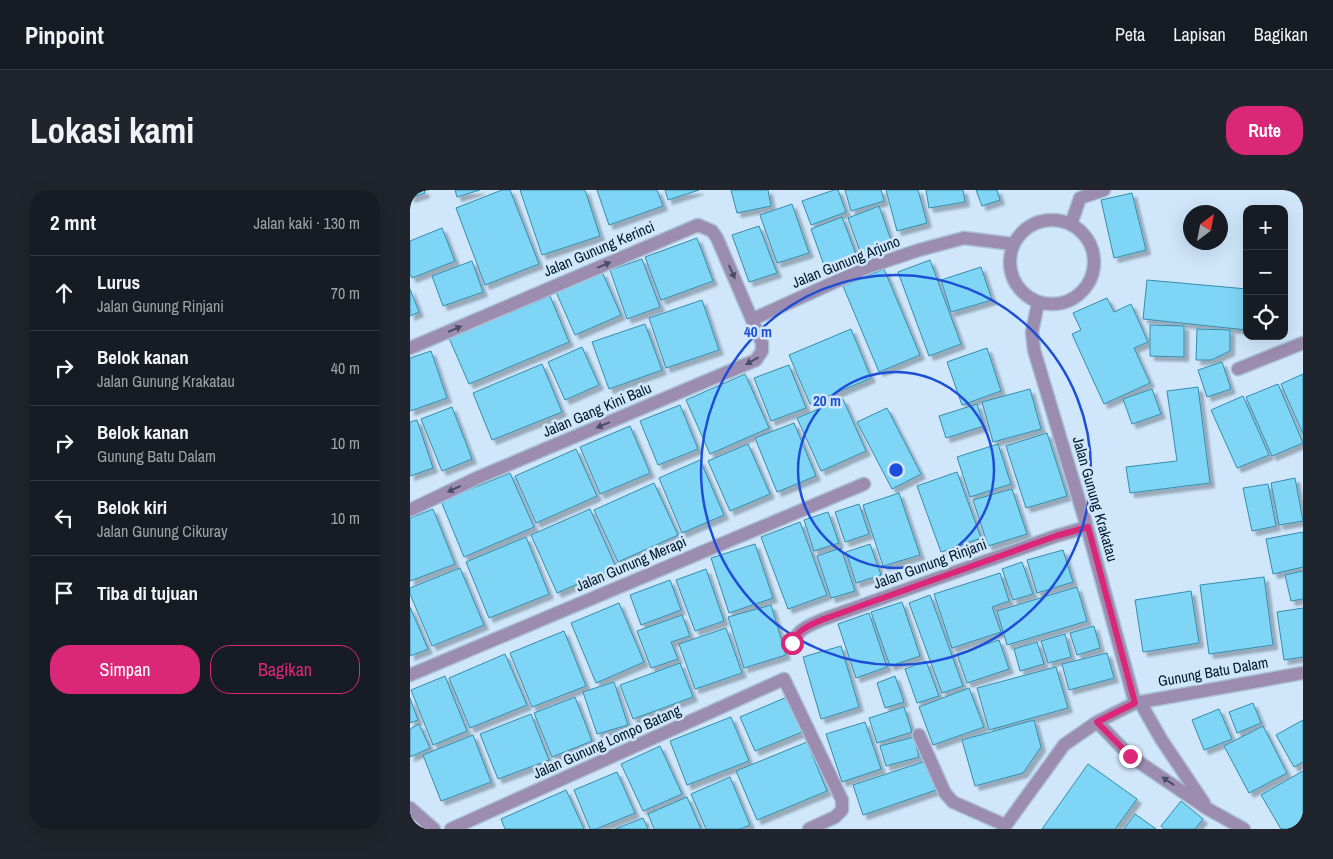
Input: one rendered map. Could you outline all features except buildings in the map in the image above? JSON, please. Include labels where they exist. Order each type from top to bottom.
[{"type":"street","points":[[1071,224],[1079,194],[1104,190]]},
{"type":"street","points":[[1049,220],[1071,224],[1085,236],[1094,252],[1094,270],[1087,287],[1074,300],[1056,305],[1038,303],[1019,290],[1009,268],[1012,244],[1027,227],[1049,220]]},
{"type":"street","name":"Jalan Gunung Kerinci","points":[[410,348],[698,225],[712,232],[717,238],[753,319]]},
{"type":"street","name":"Jalan Gunung Arjuno","points":[[753,319],[868,267],[919,250],[964,238],[1012,244]]},
{"type":"street","name":"Jalan Gunung Krakatau","points":[[1038,303],[1032,332],[1034,350],[1088,527],[1138,703],[1208,809]]},
{"type":"street","name":"Jalan Gang Kini Balu","points":[[410,510],[479,477],[756,360],[760,356],[763,347],[753,319]]},
{"type":"street","points":[[1238,369],[1303,343]]},
{"type":"street","name":"Jalan Gunung Merapi","points":[[410,674],[864,484]]},
{"type":"street","name":"Jalan Gunung Rinjani","points":[[792,643],[795,636],[804,627],[824,619],[1056,536],[1088,527]]},
{"type":"street","name":"Gunung Batu Dalam","points":[[1004,827],[1064,745],[1097,722],[1138,703],[1303,673]]},
{"type":"street","name":"Jalan Gunung Lompo Batang","points":[[451,829],[784,679],[842,800],[842,810],[835,817],[809,829]]},
{"type":"street","points":[[1097,722],[1130,756],[1208,809],[1244,829]]},
{"type":"street","points":[[919,735],[945,793],[952,802],[1004,827]]},
{"type":"street","points":[[410,808],[434,829]]},
{"type":"route","points":[[792,643],[795,636],[804,627],[824,619],[1056,536],[1088,527],[1135,703],[1097,722],[1130,756]]}]
